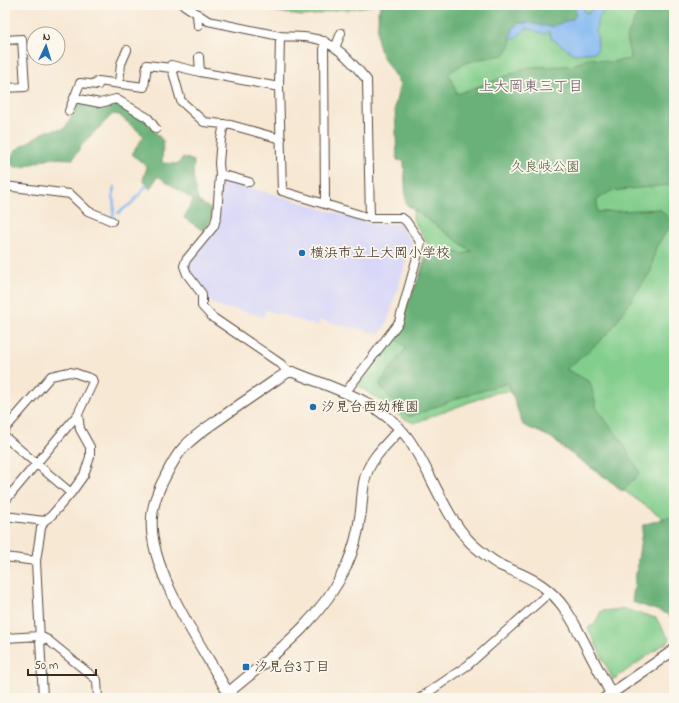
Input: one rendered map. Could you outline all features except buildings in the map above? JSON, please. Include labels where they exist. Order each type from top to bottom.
[{"type":"street","points":[[184,5],[208,21],[280,36],[312,38],[324,41],[342,52],[367,80],[370,218]]},
{"type":"street","points":[[197,14],[198,26]]},
{"type":"street","points":[[335,48],[341,33]]},
{"type":"street","points":[[280,36],[279,87],[282,191],[370,218],[402,218],[406,221],[421,243],[399,322],[345,393]]},
{"type":"street","points":[[5,40],[22,40],[25,87],[5,88]]},
{"type":"street","points":[[324,41],[325,204]]},
{"type":"street","points":[[119,83],[121,64],[127,50]]},
{"type":"street","points":[[200,57],[200,72]]},
{"type":"street","points":[[69,111],[80,84],[98,86],[98,81],[144,87],[147,65],[171,68],[171,65],[279,87]]},
{"type":"street","points":[[171,68],[181,101],[204,122],[224,124],[281,140]]},
{"type":"street","points":[[74,98],[100,103],[116,99],[148,118],[156,129]]},
{"type":"street","points":[[224,124],[220,145],[220,174],[217,215],[214,226],[186,260],[184,266],[187,274],[202,294],[202,306],[212,317],[282,364],[288,372]]},
{"type":"street","points":[[220,174],[249,182]]},
{"type":"street","points":[[5,186],[70,194],[88,211],[112,221]]},
{"type":"street","points":[[5,429],[51,376],[60,373],[75,372],[92,379],[93,382],[78,414],[5,501]]},
{"type":"street","points":[[400,429],[373,461],[367,471],[364,481],[360,518],[352,551],[330,596],[309,622],[225,695],[184,616],[158,561],[153,538],[152,518],[154,506],[160,486],[167,471],[183,448],[198,434],[288,372],[293,372],[365,401],[377,409],[400,429],[408,438],[420,458],[453,518],[471,542],[486,556],[499,564],[540,584],[550,592],[567,611],[610,697],[674,650]]},
{"type":"street","points":[[44,698],[36,561],[41,528],[44,521],[51,516],[71,493],[84,474],[90,457],[90,447],[80,429],[78,414]]},
{"type":"street","points":[[5,437],[71,493]]},
{"type":"street","points":[[5,516],[44,521]]},
{"type":"street","points":[[5,557],[36,561]]},
{"type":"street","points":[[420,698],[468,665],[550,592]]},
{"type":"street","points":[[5,638],[40,636],[48,640],[97,680],[98,698]]},
{"type":"shaded area","name":"横浜市立上大岡小学校","points":[[226,180],[372,224],[400,224],[412,243],[387,323],[380,334],[320,320],[318,326],[266,310],[263,317],[235,309],[222,308],[205,298],[187,268],[188,263],[218,226],[221,183]]},
{"type":"green space","points":[[244,5],[373,5],[301,16]]},
{"type":"green space","name":"久良岐公園","points":[[380,5],[577,5],[575,6],[576,14],[572,20],[551,27],[529,23],[518,23],[510,37],[512,43],[504,55],[469,62],[449,73],[457,94],[529,67],[570,66],[591,58],[609,62],[631,59],[626,38],[640,11],[651,5],[674,5],[674,182],[670,185],[611,191],[597,200],[597,212],[660,209],[673,222],[656,247],[651,271],[610,331],[588,352],[566,369],[590,382],[597,409],[621,440],[640,473],[622,491],[610,480],[550,437],[523,425],[508,383],[461,397],[409,417],[393,402],[379,384],[406,348],[392,335],[406,308],[427,259],[448,250],[464,254],[471,251],[406,204],[404,161],[397,160],[395,106],[400,84],[380,51],[377,30]]},
{"type":"green space","name":"久良岐公園","points":[[386,5],[674,5],[674,623],[654,596],[671,547],[663,518],[560,446],[509,391],[494,393],[414,423],[403,418],[358,385],[392,335],[404,334],[428,245],[413,219],[419,116],[379,32],[378,11]]},
{"type":"green space","points":[[116,102],[144,119],[163,141],[162,163],[178,164],[183,157],[194,161],[193,176],[198,201],[212,210],[211,219],[204,231],[184,218],[193,200],[158,176],[150,189],[143,180],[147,167],[132,154],[144,136],[119,115],[113,114],[84,142],[73,159],[49,158],[24,167],[14,167],[10,162],[14,151],[46,131],[64,129],[78,104]]},
{"type":"green space","points":[[668,517],[674,519],[674,616],[632,602],[643,525]]},
{"type":"green space","points":[[624,609],[656,618],[670,640],[613,680],[588,628],[595,624],[601,611]]},
{"type":"water","points":[[585,5],[584,12],[588,13],[593,9],[594,5],[608,5],[600,16],[596,28],[598,44],[596,52],[574,54],[551,38],[549,31],[545,34],[527,28],[515,39],[510,38],[513,29],[518,23],[529,23],[551,27],[572,20],[576,14],[575,6]]},
{"type":"waterway","points":[[118,213],[132,203],[147,185]]},
{"type":"waterway","points":[[113,217],[114,187]]},
{"type":"place","name":"横浜市立上大岡小学校","points":[[302,253]]},
{"type":"place","name":"汐見台西幼稚園","points":[[313,407]]},
{"type":"place","name":"汐見台3丁目","points":[[246,667]]},
{"type":"district","name":"上大岡東三丁目","points":[[531,87]]}]
